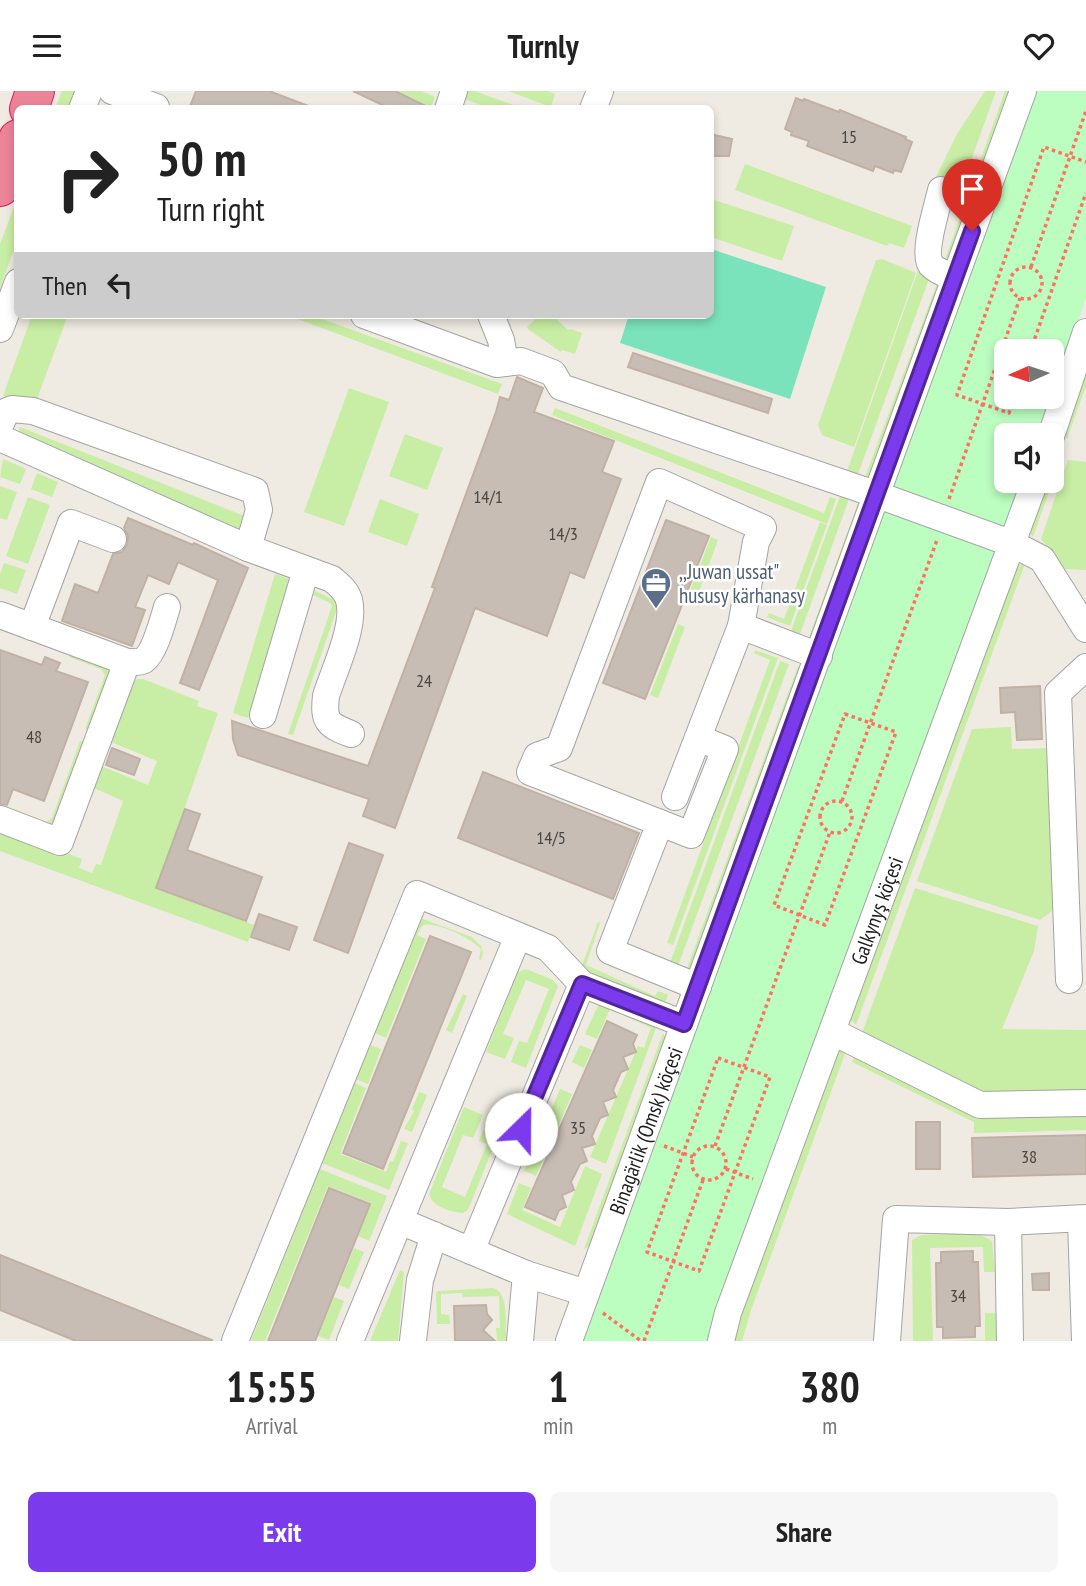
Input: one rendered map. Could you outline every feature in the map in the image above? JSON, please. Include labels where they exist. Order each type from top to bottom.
[{"type":"highway","points":[[0,187],[14,150]]},
{"type":"street","points":[[113,91],[158,102]]},
{"type":"street","name":"Binagärlik (Omsk) köçesi","points":[[569,1341],[590,1300],[684,1024],[1023,91]]},
{"type":"street","points":[[942,190],[929,242],[929,260],[932,267],[956,278]]},
{"type":"street","points":[[0,329],[14,292]]},
{"type":"street","points":[[375,319],[497,364],[521,361],[553,373],[561,387],[1013,544],[1042,559],[1086,629]]},
{"type":"street","points":[[493,319],[501,341],[505,363]]},
{"type":"street","points":[[1056,423],[1085,340]]},
{"type":"street","points":[[0,425],[7,411],[33,411],[255,491],[259,510],[248,548]]},
{"type":"street","points":[[0,438],[248,548],[332,579],[341,586],[349,597],[349,624],[326,696],[325,708],[326,720],[334,728],[352,734]]},
{"type":"street","points":[[675,797],[741,626],[756,542],[763,528],[659,482],[559,748],[537,756],[530,772],[691,835],[724,749],[698,738]]},
{"type":"street","name":"Galkynyş köçesi","points":[[721,1341],[728,1313],[1031,493]]},
{"type":"street","points":[[32,627],[71,523],[113,539]]},
{"type":"street","points":[[263,715],[306,570]]},
{"type":"street","points":[[0,615],[136,663],[151,651],[167,607]]},
{"type":"street","points":[[741,626],[819,656]]},
{"type":"street","points":[[0,819],[61,842],[127,662]]},
{"type":"street","points":[[1069,980],[1058,693],[1086,667]]},
{"type":"street","points":[[660,823],[610,951],[698,987]]},
{"type":"street","points":[[235,1341],[417,894],[548,948],[582,984],[684,1024]]},
{"type":"street","points":[[350,1341],[519,936]]},
{"type":"street","points":[[471,1251],[582,984]]},
{"type":"street","points":[[833,1032],[980,1105],[1086,1103]]},
{"type":"street","points":[[887,1341],[895,1219],[1008,1222],[1083,1219],[1085,1341]]},
{"type":"street","points":[[400,1221],[590,1300]]},
{"type":"street","points":[[1008,1222],[1010,1341]]},
{"type":"street","points":[[413,1341],[420,1280],[434,1235]]},
{"type":"street","points":[[520,1341],[526,1274]]},
{"type":"path","points":[[1031,267],[1086,111]]},
{"type":"path","points":[[994,408],[957,395],[1044,147],[1086,162]]},
{"type":"path","points":[[1035,339],[1086,193]]},
{"type":"path","points":[[1031,267],[1041,277],[1041,288],[1034,297],[1020,298],[1010,288],[1010,277],[1017,268],[1031,267]]},
{"type":"path","points":[[999,273],[1010,277]]},
{"type":"path","points":[[1041,288],[1051,292]]},
{"type":"path","points":[[946,507],[1020,298]]},
{"type":"path","points":[[996,409],[1009,414],[1010,409]]},
{"type":"path","points":[[842,801],[941,531]]},
{"type":"path","points":[[845,714],[896,732],[825,925],[774,905],[810,807],[845,714]]},
{"type":"path","points":[[842,801],[852,811],[851,822],[845,831],[830,832],[820,822],[821,811],[828,802],[842,801]]},
{"type":"path","points":[[810,807],[821,811]]},
{"type":"path","points":[[851,822],[861,826]]},
{"type":"path","points":[[715,1146],[830,832]]},
{"type":"path","points":[[718,1058],[770,1077],[699,1271],[647,1252],[683,1153],[718,1058]]},
{"type":"path","points":[[655,1143],[693,1157]]},
{"type":"path","points":[[715,1146],[726,1157],[726,1169],[711,1181],[696,1175],[692,1168],[693,1157],[700,1148],[715,1146]]},
{"type":"path","points":[[726,1169],[755,1180]]},
{"type":"path","points":[[590,1300],[642,1341],[703,1179]]},
{"type":"green space","points":[[62,91],[75,91],[69,105],[57,105]]},
{"type":"green space","points":[[397,91],[422,91],[435,97],[432,105]]},
{"type":"green space","points":[[464,91],[475,91],[514,105],[481,105],[462,98]]},
{"type":"green space","points":[[508,91],[548,91],[555,94],[552,105]]},
{"type":"green space","points":[[985,91],[996,91],[960,191],[934,181],[957,134]]},
{"type":"green space","points":[[1005,91],[1012,91],[949,260],[944,262]]},
{"type":"green space","points":[[1036,91],[1086,91],[1086,298],[1064,362],[1064,339],[994,339],[994,409],[1048,409],[1043,423],[994,423],[994,493],[1019,493],[711,1341],[582,1341]]},
{"type":"green space","points":[[745,164],[912,226],[904,248],[889,243],[887,246],[735,190]]},
{"type":"green space","points":[[714,200],[794,226],[782,261],[714,238]]},
{"type":"green space","points":[[14,207],[14,249],[0,288],[0,244]]},
{"type":"green space","points":[[714,250],[826,287],[790,399],[620,343],[628,319],[714,319]]},
{"type":"green space","points":[[882,259],[916,273],[854,447],[822,435],[818,425],[876,260]]},
{"type":"green space","points":[[918,271],[930,276],[858,474],[847,471]]},
{"type":"green space","points":[[938,281],[941,284],[872,476],[865,477]]},
{"type":"green space","points":[[31,319],[67,319],[34,407],[3,396]]},
{"type":"green space","points":[[298,319],[322,319],[502,384],[498,394]]},
{"type":"green space","points":[[536,319],[556,319],[568,330],[582,333],[575,354],[562,350],[561,352],[527,327]]},
{"type":"green space","points":[[1086,362],[1086,386],[1067,439],[1064,434]]},
{"type":"green space","points":[[349,388],[389,402],[344,526],[304,512]]},
{"type":"green space","points":[[555,408],[824,513],[830,497],[836,499],[827,524],[552,415]]},
{"type":"green space","points":[[20,427],[247,517],[241,531],[17,436]]},
{"type":"green space","points":[[405,434],[443,448],[427,490],[389,476]]},
{"type":"green space","points":[[3,459],[26,469],[20,484],[0,477]]},
{"type":"green space","points":[[1068,460],[1086,462],[1086,570],[1065,569],[1041,539],[1057,493],[1064,493],[1064,472]]},
{"type":"green space","points":[[37,473],[58,482],[52,497],[31,489]]},
{"type":"green space","points":[[0,486],[17,492],[7,520],[0,518]]},
{"type":"green space","points":[[1041,493],[1049,493],[1033,537],[1029,532]]},
{"type":"green space","points":[[840,496],[849,499],[800,634],[791,631]]},
{"type":"green space","points":[[28,497],[50,505],[28,564],[6,556]]},
{"type":"green space","points":[[380,499],[419,514],[407,546],[368,532]]},
{"type":"green space","points":[[858,503],[812,637],[809,637]]},
{"type":"green space","points":[[820,522],[827,525],[790,626],[767,617],[769,613],[784,619]]},
{"type":"green space","points":[[711,537],[718,540],[695,602],[687,599]]},
{"type":"green space","points":[[1026,561],[856,1025],[850,1015],[1015,567]]},
{"type":"green space","points":[[4,563],[26,570],[17,594],[0,588],[0,574]]},
{"type":"green space","points":[[275,574],[289,579],[248,718],[233,713]]},
{"type":"green space","points":[[315,591],[334,600],[337,609],[293,735],[288,734],[332,606],[313,595]]},
{"type":"green space","points":[[678,624],[685,627],[658,698],[650,695]]},
{"type":"green space","points":[[755,650],[778,658],[673,945],[667,943],[770,660],[754,653]]},
{"type":"green space","points":[[71,652],[104,664],[111,675],[90,730],[85,729],[105,675],[101,669],[69,657]]},
{"type":"green space","points":[[780,661],[789,664],[678,966],[670,963]]},
{"type":"green space","points":[[798,666],[800,669],[693,971],[687,968]]},
{"type":"green space","points":[[137,679],[199,701],[197,706],[218,713],[156,889],[254,925],[248,942],[0,851],[0,828],[82,859],[79,868],[92,873],[96,864],[101,865],[123,801],[94,788],[101,766],[148,785],[157,761],[111,742],[133,682]]},
{"type":"green space","points":[[1011,727],[1012,749],[1052,748],[1056,908],[1040,920],[917,881],[972,729]]},
{"type":"green space","points":[[80,741],[86,743],[58,820],[47,828],[4,812],[6,806],[47,822],[52,818]]},
{"type":"green space","points":[[915,888],[1038,926],[1034,951],[1002,1029],[1086,1030],[1086,1092],[980,1093],[862,1033]]},
{"type":"green space","points":[[423,919],[472,937],[481,946],[483,953],[481,960],[481,949],[470,940],[444,928],[423,925],[417,935],[426,939],[386,1038],[375,1033],[419,920]]},
{"type":"green space","points":[[598,922],[600,923],[586,965],[655,996],[658,991],[668,995],[664,1005],[581,968]]},
{"type":"green space","points":[[526,969],[553,980],[558,986],[526,1068],[511,1062],[519,1041],[527,1043],[549,989],[526,980],[503,1034],[514,1038],[505,1059],[486,1052],[518,972]]},
{"type":"green space","points":[[463,994],[467,996],[452,1033],[446,1030]]},
{"type":"green space","points":[[599,1003],[657,1025],[606,1164],[590,1157],[638,1046],[644,1048],[651,1028],[610,1009],[597,1039],[585,1034]]},
{"type":"green space","points":[[663,1033],[666,1039],[590,1246],[584,1249]]},
{"type":"green space","points":[[370,1045],[381,1049],[368,1084],[356,1079]]},
{"type":"green space","points":[[580,1045],[592,1050],[584,1068],[572,1062]]},
{"type":"green space","points":[[846,1051],[742,1341],[733,1341],[743,1307],[837,1052]]},
{"type":"green space","points":[[855,1055],[980,1116],[1086,1114],[1086,1130],[974,1133],[974,1122],[852,1062]]},
{"type":"green space","points":[[355,1083],[366,1088],[340,1154],[386,1172],[401,1141],[408,1143],[389,1190],[322,1163]]},
{"type":"green space","points":[[560,1089],[572,1094],[558,1127],[546,1122]]},
{"type":"green space","points":[[419,1092],[427,1095],[412,1132],[404,1129],[414,1111],[412,1109]]},
{"type":"green space","points":[[464,1107],[483,1115],[473,1138],[463,1135],[442,1187],[465,1197],[487,1144],[479,1141],[488,1117],[503,1123],[468,1210],[463,1213],[438,1205],[429,1194]]},
{"type":"green space","points":[[540,1136],[552,1141],[536,1176],[524,1171]]},
{"type":"green space","points":[[585,1166],[602,1174],[575,1246],[507,1214],[519,1183],[531,1188],[522,1210],[560,1227]]},
{"type":"green space","points":[[320,1169],[387,1196],[369,1241],[358,1236],[371,1203],[328,1186],[265,1341],[251,1341]]},
{"type":"green space","points":[[977,1233],[992,1241],[995,1272],[984,1272],[983,1247],[930,1248],[933,1341],[913,1341],[912,1240],[922,1235]]},
{"type":"green space","points":[[354,1248],[364,1252],[349,1289],[339,1285]]},
{"type":"green space","points":[[400,1270],[404,1272],[398,1341],[370,1341]]},
{"type":"green space","points":[[493,1288],[502,1296],[504,1303],[506,1341],[497,1341],[496,1328],[500,1328],[499,1296],[463,1297],[462,1293],[441,1294],[441,1314],[449,1315],[450,1324],[437,1324],[438,1291]]},
{"type":"green space","points":[[334,1297],[344,1301],[329,1340],[318,1336]]},
{"type":"green space","points":[[985,1313],[996,1313],[997,1341],[952,1341],[985,1340]]},
{"type":"building","points":[[196,91],[269,91],[306,105],[191,105]]},
{"type":"building","points":[[353,91],[395,91],[424,105],[383,105]]},
{"type":"building","points":[[796,98],[839,112],[840,110],[906,137],[905,139],[912,142],[901,172],[894,170],[893,173],[875,166],[873,171],[807,146],[809,141],[791,135],[792,132],[785,129]]},
{"type":"building","points":[[714,135],[732,139],[729,156],[714,156]]},
{"type":"building","points":[[633,353],[772,399],[768,413],[628,367]]},
{"type":"building","points":[[517,377],[543,388],[534,412],[614,441],[602,472],[621,479],[584,578],[570,572],[547,636],[475,608],[395,828],[363,816],[369,799],[238,755],[233,739],[232,721],[368,766],[435,588],[432,587],[500,397],[509,400]]},
{"type":"building","points":[[128,518],[193,545],[194,543],[248,568],[199,690],[180,683],[218,580],[178,562],[169,584],[148,575],[135,607],[145,610],[132,646],[62,621],[75,584],[98,593],[113,554],[122,552],[127,545],[128,536],[124,528]]},
{"type":"building","name":",,Juwan ussat\" hususy kärhanasy","points":[[666,520],[709,536],[645,699],[603,683]]},
{"type":"building","points":[[0,650],[42,665],[45,657],[60,663],[56,671],[88,682],[44,801],[13,789],[7,805],[0,804]]},
{"type":"building","points":[[1040,686],[1042,739],[1017,740],[1015,712],[1001,713],[1000,688]]},
{"type":"building","points":[[112,748],[140,759],[134,775],[106,765]]},
{"type":"building","points":[[483,772],[639,833],[613,899],[458,838]]},
{"type":"building","points":[[185,809],[200,814],[187,850],[262,877],[246,921],[156,888]]},
{"type":"building","points":[[349,843],[383,855],[348,953],[314,940]]},
{"type":"building","points":[[259,914],[297,927],[289,950],[251,937]]},
{"type":"building","points":[[430,936],[471,952],[383,1169],[343,1153]]},
{"type":"building","points":[[607,1021],[637,1035],[633,1044],[636,1052],[623,1057],[628,1069],[621,1072],[613,1090],[616,1097],[603,1102],[608,1115],[600,1118],[592,1136],[595,1144],[582,1148],[587,1161],[580,1164],[571,1182],[574,1190],[562,1195],[566,1207],[559,1210],[555,1220],[525,1207]]},
{"type":"building","points":[[916,1122],[940,1122],[940,1169],[916,1169]]},
{"type":"building","points":[[1086,1135],[1086,1174],[973,1177],[972,1138]]},
{"type":"building","points":[[329,1188],[370,1204],[315,1341],[268,1341]]},
{"type":"building","points":[[973,1251],[973,1262],[978,1262],[980,1326],[975,1326],[975,1337],[943,1338],[943,1327],[937,1327],[936,1263],[941,1263],[941,1252]]},
{"type":"building","points":[[0,1255],[212,1340],[76,1341],[0,1310]]},
{"type":"building","points":[[1049,1273],[1049,1290],[1033,1290],[1032,1274]]},
{"type":"building","points":[[486,1305],[487,1314],[492,1320],[483,1330],[495,1341],[455,1341],[454,1306]]},
{"type":"place","name":",,Juwan ussat\" hususy kärhanasy","points":[[656,610]]},
{"type":"route","points":[[521,1129],[582,984],[684,1024],[972,231]]}]
